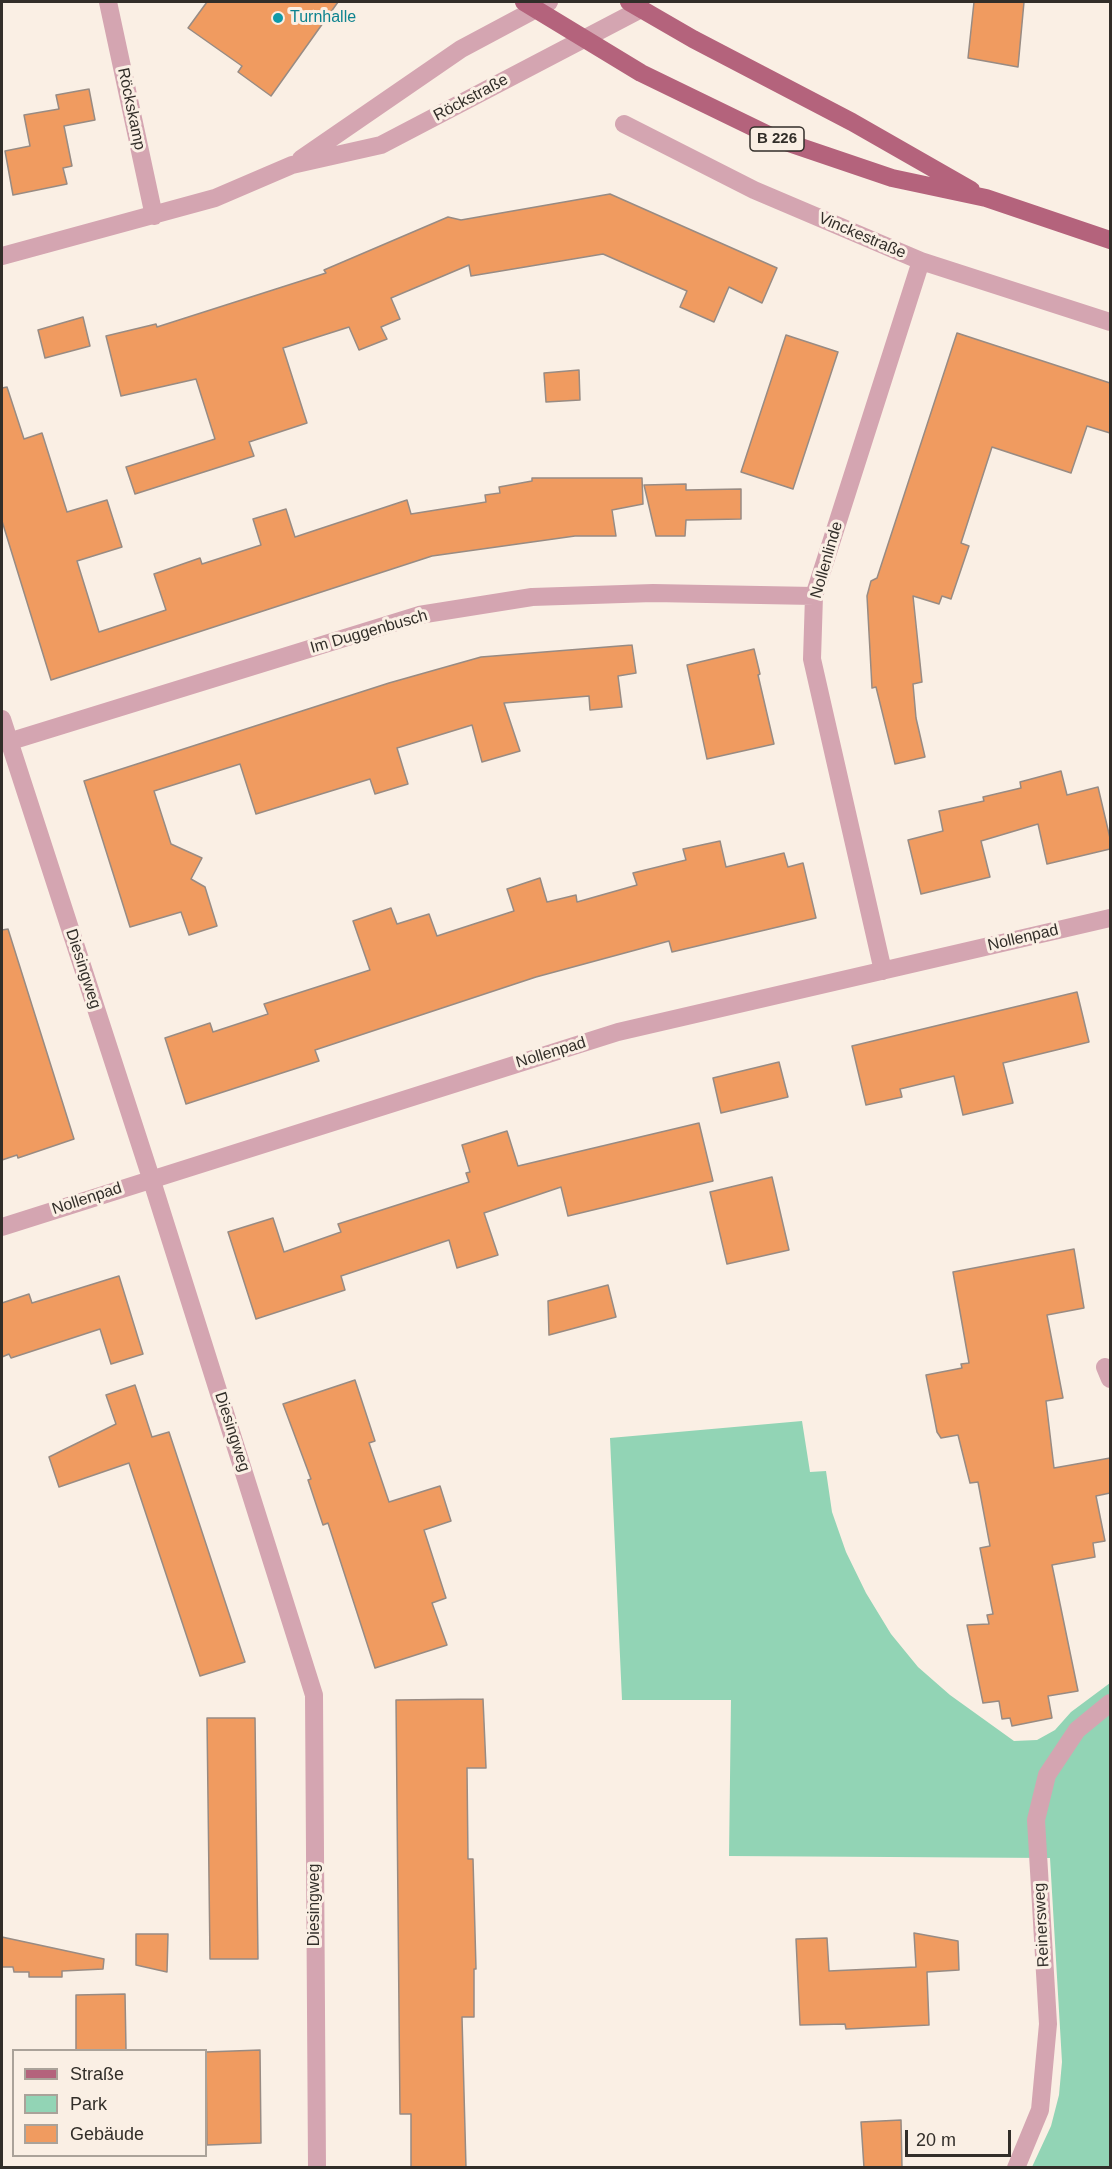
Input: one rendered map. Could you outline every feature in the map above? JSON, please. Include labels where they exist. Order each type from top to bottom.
[{"type":"main road","name":"B 226","points":[[536,4],[584,41],[640,73],[777,139],[892,178],[986,198],[1110,240]]},
{"type":"main road","name":"B 226","points":[[635,5],[852,122],[986,198]]},
{"type":"street","name":"Röckskamp","points":[[108,2],[154,216]]},
{"type":"street","name":"Röckstraße","points":[[292,165],[461,49],[536,4]]},
{"type":"street","name":"Röckstraße","points":[[2,256],[215,198],[292,165],[381,146],[584,41],[635,5]]},
{"type":"street","name":"Vinckestraße","points":[[624,124],[754,190],[921,261],[1110,322]]},
{"type":"street","name":"Nollenlinde","points":[[883,971],[812,659],[814,596],[921,261]]},
{"type":"street","name":"Im Duggenbusch","points":[[8,742],[419,615],[532,597],[653,593],[814,596]]},
{"type":"street","name":"Diesingweg","points":[[2,719],[151,1178],[314,1695],[317,2168]]},
{"type":"street","name":"Nollenpad","points":[[2,1227],[618,1032],[1110,918]]},
{"type":"street","name":"Reinersweg","points":[[1016,2168],[1040,2110],[1048,2025],[1035,1820],[1047,1775],[1077,1730],[1110,1703]]},
{"type":"green space","points":[[802,1421],[810,1472],[826,1471],[832,1512],[846,1552],[866,1593],[891,1634],[918,1667],[950,1695],[1014,1741],[1037,1740],[1055,1730],[1071,1712],[1110,1683],[1110,2167],[1032,2167],[1051,2126],[1059,2095],[1062,2062],[1050,1858],[729,1856],[731,1700],[622,1700],[610,1438]]},
{"type":"building","points":[[207,2],[338,2],[271,96],[238,72],[242,66],[188,28]]},
{"type":"building","points":[[974,2],[1024,2],[1018,67],[968,58]]},
{"type":"building","points":[[89,89],[95,120],[64,126],[72,166],[63,168],[67,184],[13,195],[5,151],[30,146],[24,115],[59,109],[56,95]]},
{"type":"building","points":[[610,194],[777,268],[762,303],[729,287],[714,322],[680,307],[687,291],[603,254],[471,276],[469,265],[391,298],[400,319],[381,327],[387,339],[359,350],[349,327],[283,348],[307,423],[249,442],[254,456],[135,494],[126,467],[215,439],[196,379],[121,396],[106,336],[156,324],[157,327],[326,273],[324,270],[448,217],[461,220]]},
{"type":"building","points":[[83,317],[90,346],[45,358],[38,330]]},
{"type":"building","points":[[957,333],[1110,383],[1110,433],[1087,426],[1071,473],[992,447],[961,543],[969,546],[951,599],[942,596],[939,604],[913,596],[922,682],[913,684],[916,718],[925,757],[895,764],[876,687],[872,688],[867,596],[871,581],[877,578]]},
{"type":"building","points":[[786,335],[838,352],[793,489],[741,472]]},
{"type":"building","points":[[579,370],[580,400],[546,402],[544,373]]},
{"type":"building","points":[[7,387],[24,439],[42,433],[67,512],[107,500],[122,547],[77,561],[99,632],[166,610],[154,574],[200,558],[202,564],[261,545],[253,519],[286,509],[295,537],[407,500],[411,514],[486,502],[485,495],[500,493],[499,487],[532,481],[532,478],[642,478],[643,504],[612,510],[616,536],[575,536],[432,556],[51,680],[2,521],[2,388]]},
{"type":"building","points":[[686,484],[686,490],[741,489],[741,519],[686,520],[685,536],[656,536],[644,485]]},
{"type":"building","points":[[632,645],[636,673],[618,676],[622,707],[590,710],[589,696],[504,703],[520,751],[482,762],[472,725],[397,748],[408,784],[375,794],[370,779],[256,814],[240,764],[154,791],[171,844],[202,858],[191,879],[205,887],[217,926],[189,935],[181,912],[130,927],[84,781],[389,683],[481,657]]},
{"type":"building","points":[[754,649],[774,744],[707,759],[687,665]]},
{"type":"building","points":[[1061,771],[1067,795],[1098,787],[1110,838],[1110,849],[1047,864],[1038,824],[981,841],[990,877],[921,894],[908,840],[943,831],[939,811],[984,801],[983,797],[1021,788],[1020,782]]},
{"type":"building","points":[[720,841],[726,867],[784,853],[788,867],[803,863],[816,918],[672,952],[669,941],[536,977],[315,1050],[319,1061],[186,1104],[165,1038],[210,1023],[213,1032],[268,1014],[264,1004],[370,970],[353,921],[391,908],[397,924],[429,914],[437,936],[514,911],[507,889],[540,878],[547,902],[576,895],[577,902],[637,885],[633,873],[686,860],[683,849]]},
{"type":"building","points":[[8,929],[74,1139],[18,1158],[17,1155],[2,1160],[2,930]]},
{"type":"building","points":[[1077,992],[1089,1042],[1003,1063],[1013,1103],[963,1115],[954,1076],[900,1089],[902,1097],[866,1105],[852,1046]]},
{"type":"building","points":[[779,1062],[788,1097],[721,1113],[713,1078]]},
{"type":"building","points":[[699,1123],[713,1181],[568,1216],[561,1187],[484,1213],[498,1255],[457,1268],[449,1240],[341,1276],[345,1290],[256,1319],[228,1232],[273,1218],[284,1252],[341,1232],[338,1224],[469,1182],[466,1173],[470,1172],[462,1145],[507,1131],[518,1166]]},
{"type":"building","points":[[772,1177],[789,1250],[727,1264],[710,1192]]},
{"type":"building","points":[[1074,1249],[1084,1308],[1047,1315],[1063,1398],[1046,1401],[1054,1468],[1110,1458],[1110,1493],[1096,1496],[1105,1541],[1093,1543],[1095,1557],[1052,1565],[1078,1691],[1048,1696],[1052,1718],[1012,1726],[1010,1718],[1002,1719],[999,1701],[983,1703],[967,1625],[989,1624],[987,1615],[993,1614],[980,1548],[990,1546],[978,1482],[970,1483],[958,1435],[941,1438],[937,1432],[926,1375],[962,1368],[961,1364],[969,1363],[953,1272]]},
{"type":"building","points":[[119,1276],[143,1354],[111,1364],[100,1329],[11,1358],[9,1354],[2,1357],[2,1303],[29,1294],[32,1303]]},
{"type":"building","points":[[608,1285],[616,1317],[549,1335],[548,1301]]},
{"type":"building","points":[[355,1380],[375,1441],[369,1443],[389,1502],[440,1486],[451,1521],[424,1530],[446,1598],[432,1603],[447,1645],[375,1668],[328,1523],[323,1525],[308,1480],[311,1479],[283,1404]]},
{"type":"building","points":[[135,1385],[152,1437],[169,1432],[245,1662],[200,1676],[129,1463],[59,1487],[49,1457],[116,1424],[106,1395]]},
{"type":"building","points":[[483,1699],[486,1768],[467,1768],[468,1859],[473,1859],[476,1969],[474,1969],[474,2017],[462,2017],[466,2168],[411,2168],[411,2114],[400,2114],[396,1700]]},
{"type":"building","points":[[207,1718],[255,1718],[258,1959],[210,1959]]},
{"type":"building","points":[[914,1933],[958,1941],[959,1970],[927,1972],[929,2025],[846,2029],[845,2024],[800,2025],[796,1939],[827,1938],[829,1971],[916,1967]]},
{"type":"building","points":[[136,1934],[168,1934],[167,1972],[136,1965]]},
{"type":"building","points":[[2,1937],[104,1959],[103,1969],[62,1971],[62,1977],[29,1977],[29,1972],[14,1972],[13,1967],[2,1967]]},
{"type":"building","points":[[125,1994],[126,2049],[76,2049],[76,1995]]},
{"type":"building","points":[[260,2050],[261,2143],[207,2145],[207,2052]]},
{"type":"building","points":[[901,2120],[902,2168],[864,2168],[861,2122]]},
{"type":"place","name":"Turnhalle","points":[[278,18]]}]
